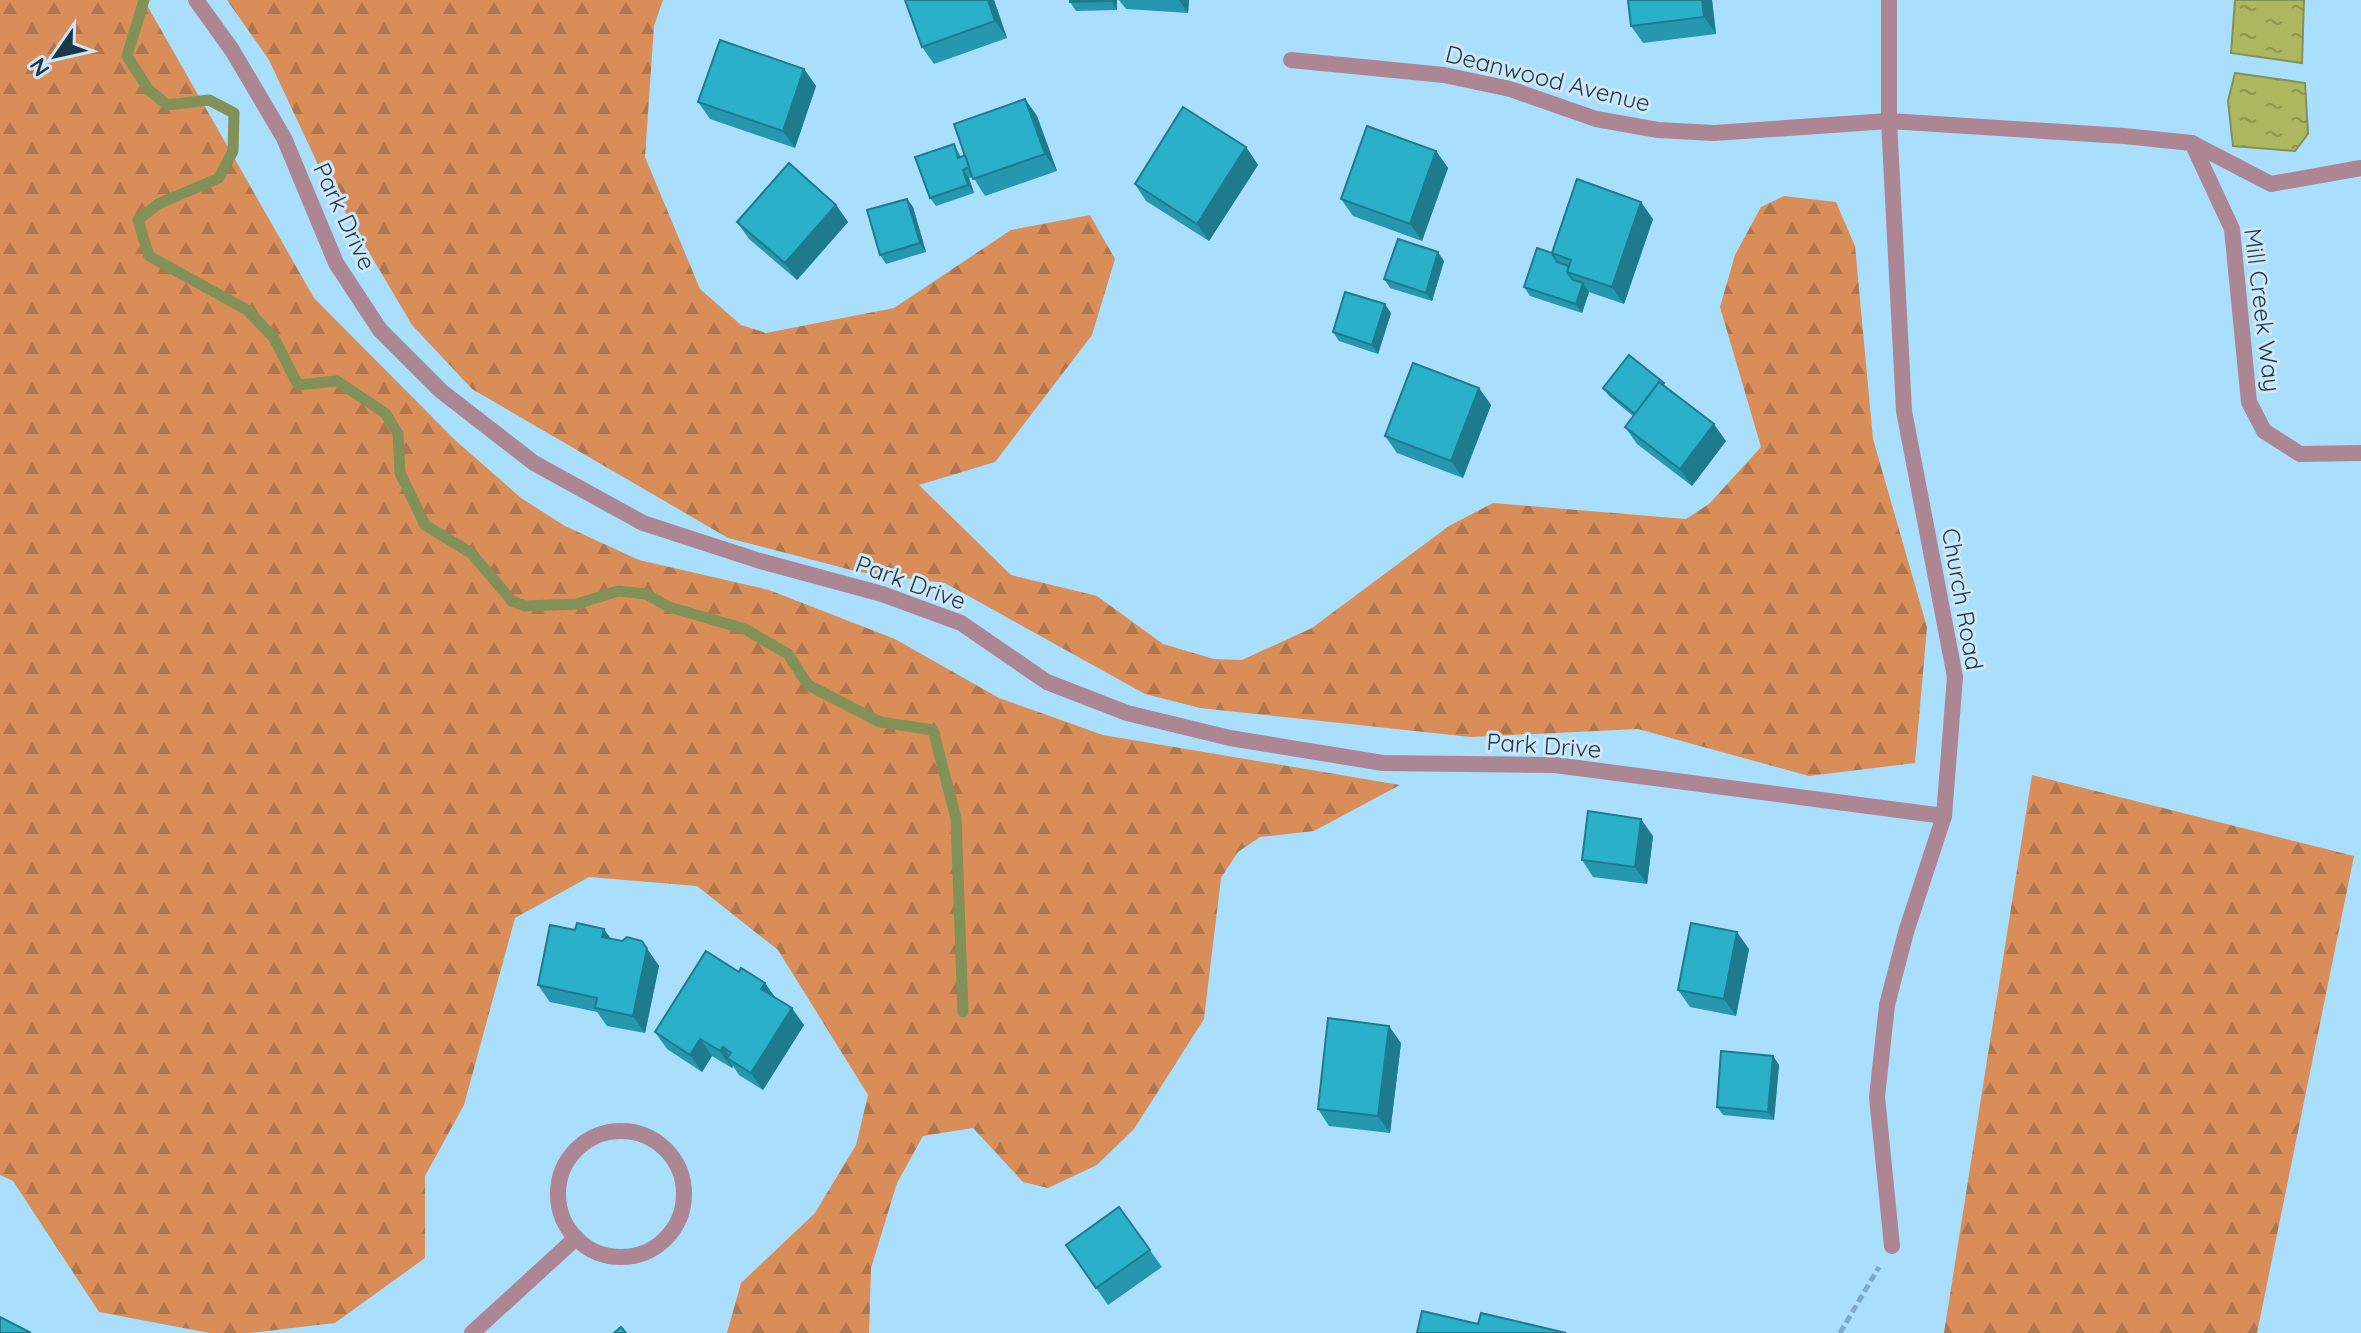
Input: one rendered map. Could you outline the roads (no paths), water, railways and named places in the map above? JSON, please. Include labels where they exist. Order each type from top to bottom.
[{"type":"street","name":"Park Drive","points":[[196,0],[232,50],[284,138],[336,263],[380,330],[441,391],[534,463],[643,523],[760,561],[882,594],[961,623],[1047,682],[1127,713],[1230,738],[1383,763],[1555,765],[1944,816]]},
{"type":"street","name":"Church Road","points":[[1889,0],[1889,121],[1904,411],[1955,677],[1944,816],[1906,932],[1887,1005],[1877,1097],[1892,1246]]},
{"type":"street","name":"Deanwood Avenue","points":[[1291,60],[1444,75],[1510,89],[1596,119],[1658,130],[1714,133],[1889,121]]},
{"type":"street","points":[[1889,121],[2192,143],[2271,184],[2361,168]]},
{"type":"street","name":"Mill Creek Way","points":[[2192,143],[2232,229],[2249,402],[2264,431],[2300,454],[2361,453]]},
{"type":"street","points":[[611,1131],[629,1131],[648,1136],[669,1152],[680,1171],[683,1208],[675,1227],[661,1243],[640,1254],[619,1257],[596,1252],[576,1238],[564,1222],[558,1202],[559,1181],[567,1160],[577,1147],[593,1136],[611,1131]]},
{"type":"street","points":[[472,1333],[576,1238]]},
{"type":"water","points":[[2235,0],[2304,0],[2302,63],[2231,53]]},
{"type":"water","points":[[2235,73],[2305,83],[2308,134],[2295,151],[2233,146],[2228,101]]},
{"type":"waterway","points":[[144,0],[127,56],[148,89],[167,105],[209,100],[234,113],[233,151],[219,178],[158,204],[138,220],[149,256],[247,310],[274,338],[298,385],[337,381],[385,413],[398,434],[400,473],[425,525],[471,553],[512,601],[525,606],[577,604],[618,591],[646,594],[669,607],[745,629],[788,654],[808,685],[880,722],[933,730],[956,818],[963,1012]]}]
